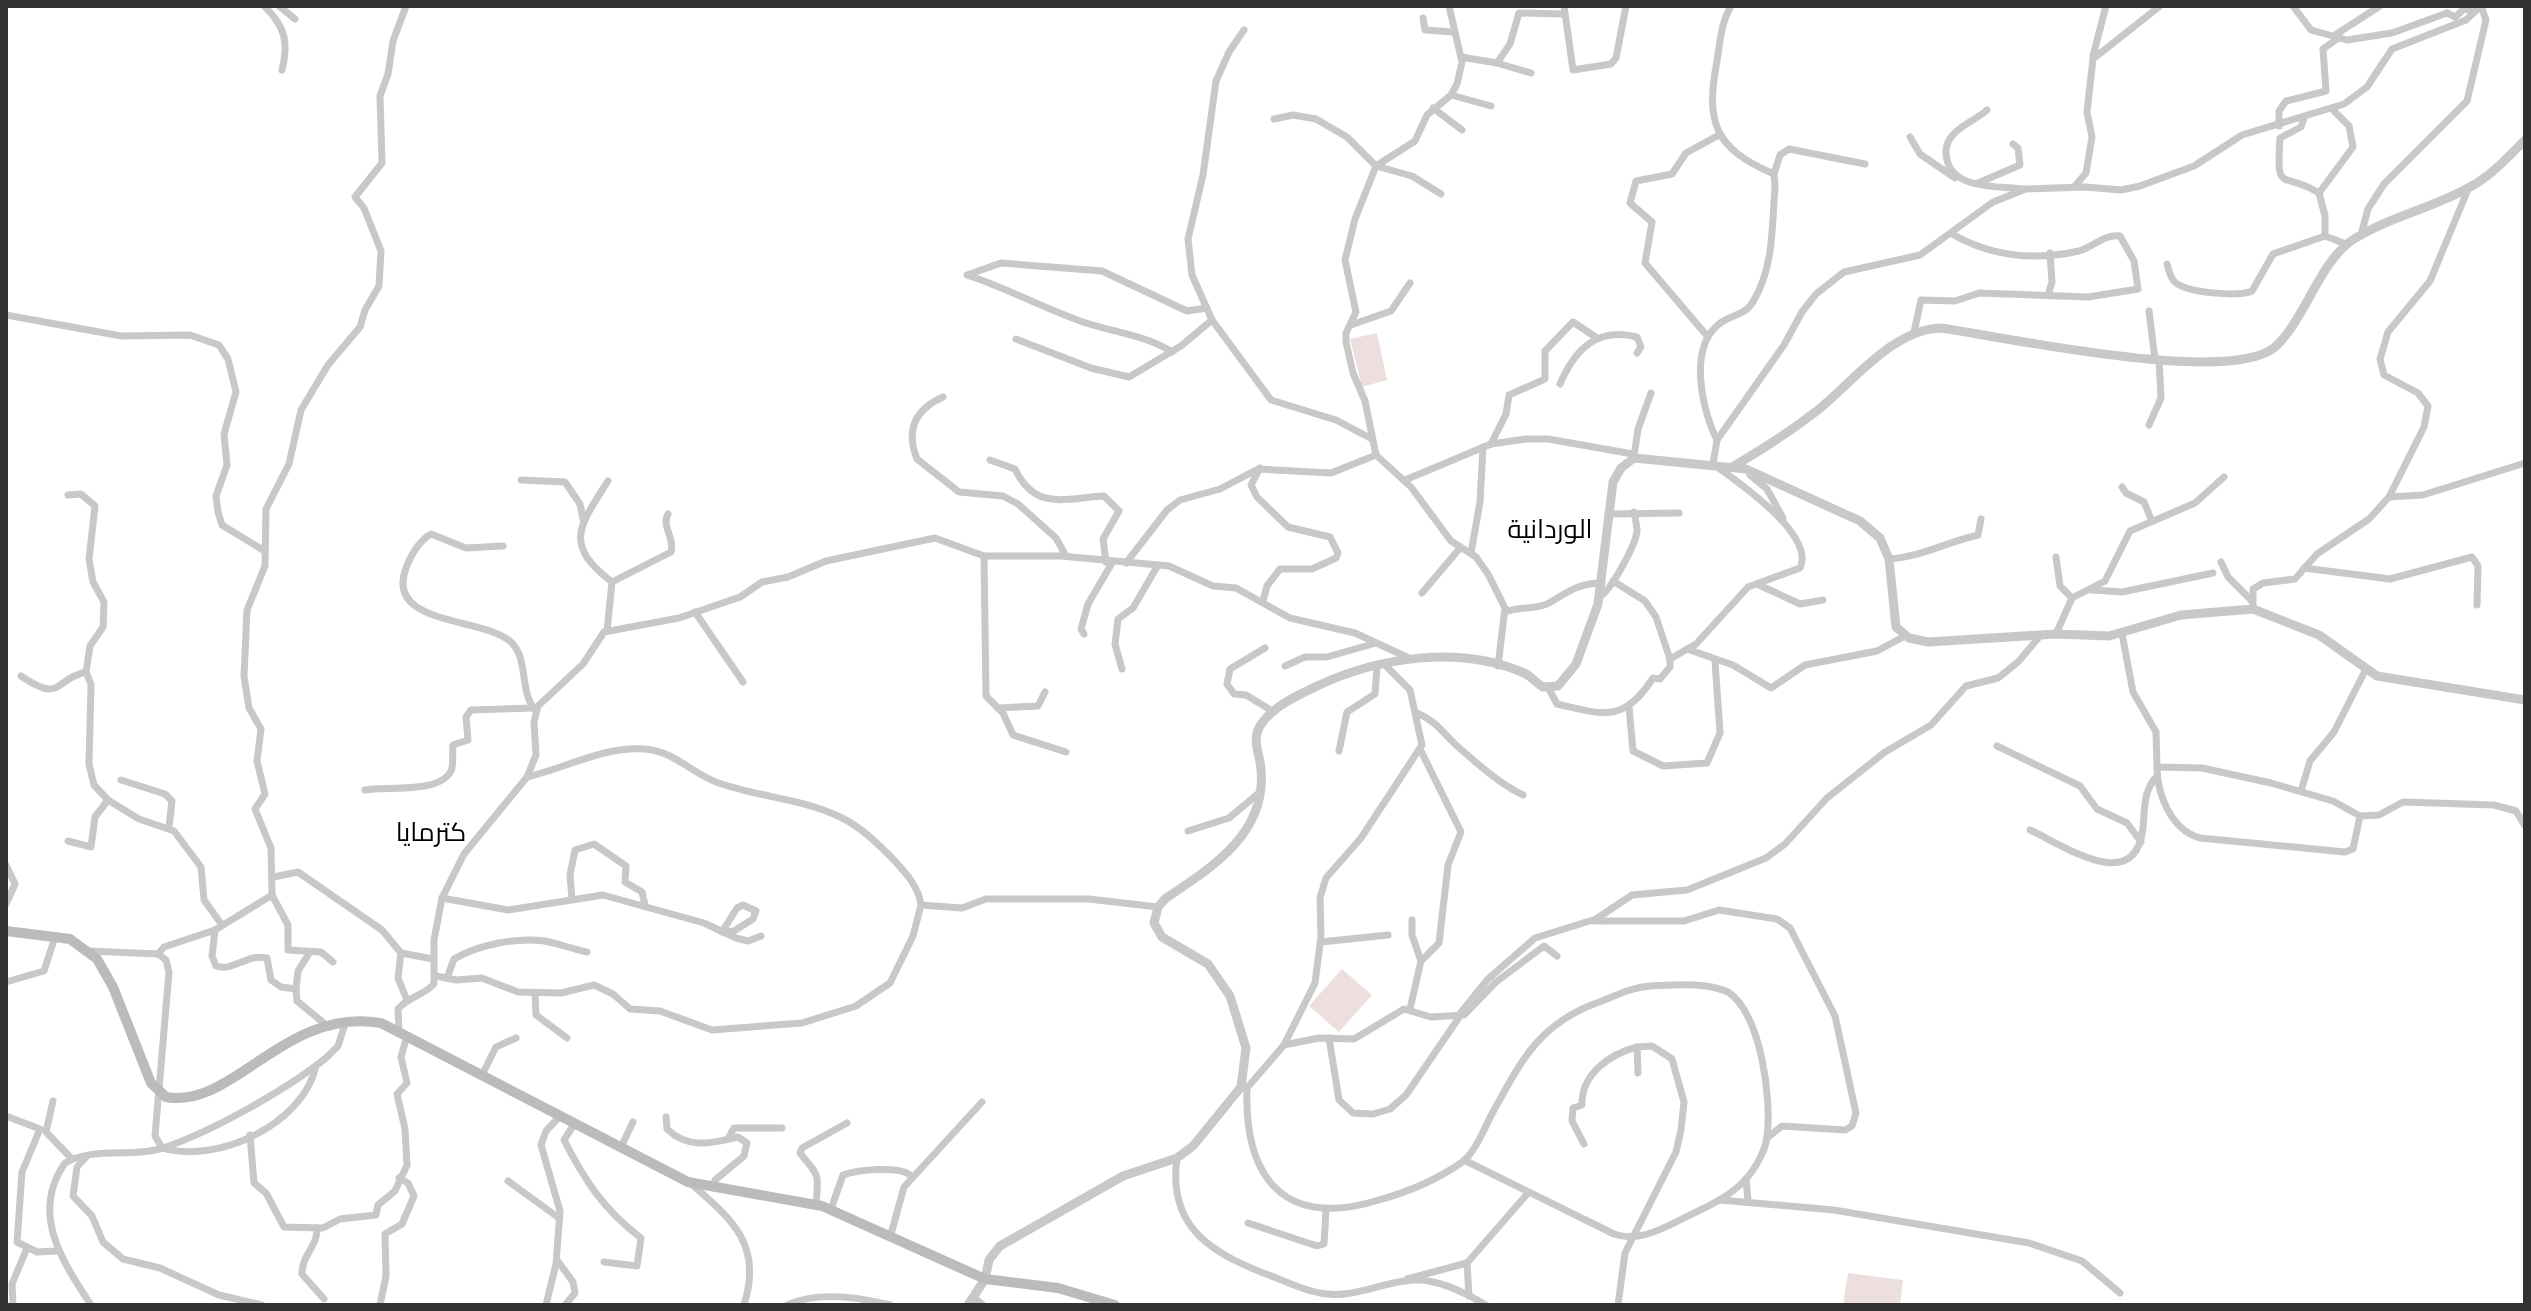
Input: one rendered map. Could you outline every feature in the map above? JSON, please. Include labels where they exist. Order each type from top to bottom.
[{"type":"main road","points":[[6,931],[70,939],[89,951],[113,987],[151,1083],[160,1094],[173,1099],[196,1096],[325,1024],[346,1021],[381,1023],[688,1182],[831,1209],[985,1279],[1058,1288],[1115,1305]]},
{"type":"street","points":[[264,6],[283,30],[287,45],[282,70]]},
{"type":"street","points":[[279,6],[295,19]]},
{"type":"street","points":[[333,962],[324,953],[288,950],[288,925],[272,895],[274,877],[268,834],[255,809],[265,794],[257,761],[262,735],[249,708],[244,676],[247,610],[265,566],[266,509],[289,464],[301,410],[328,365],[360,327],[365,310],[379,286],[381,251],[364,208],[355,197],[382,163],[380,96],[388,74],[393,41],[406,6]]},
{"type":"street","points":[[1449,6],[1461,57],[1460,76],[1451,95],[1433,108],[1415,141],[1376,166],[1355,219],[1345,260],[1356,303],[1355,318],[1346,333],[1347,350],[1367,407],[1370,438],[1376,455],[1405,480],[1429,515],[1460,548],[1471,553],[1488,574],[1505,612],[1498,666]]},
{"type":"street","points":[[1497,63],[1510,44],[1519,13],[1564,10],[1573,70],[1611,64],[1616,58],[1626,6]]},
{"type":"street","points":[[1731,6],[1723,23],[1711,95],[1719,135],[1737,155],[1774,174]]},
{"type":"street","points":[[2074,187],[2086,173],[2092,137],[2087,112],[2093,59],[2106,6]]},
{"type":"street","points":[[2093,59],[2160,6]]},
{"type":"street","points":[[2293,6],[2311,30],[2347,40],[2370,39],[2447,9],[2455,17],[2462,8],[2481,6]]},
{"type":"street","points":[[2282,124],[2279,111],[2286,101],[2326,91],[2323,49],[2380,6]]},
{"type":"street","points":[[1910,137],[1920,154],[1941,171],[1968,184],[2026,189],[2074,187],[2121,190],[2140,186],[2194,166],[2242,135],[2332,109],[2367,87],[2392,49],[2466,20],[2481,6]]},
{"type":"street","points":[[2361,235],[2368,209],[2384,184],[2467,101],[2486,20],[2481,6]]},
{"type":"street","points":[[1423,18],[1425,30],[1453,32]]},
{"type":"street","points":[[1244,30],[1229,52],[1216,81],[1203,175],[1188,239],[1192,275],[1212,320],[1271,400],[1336,420],[1370,438]]},
{"type":"street","points":[[1461,57],[1531,73]]},
{"type":"street","points":[[1451,95],[1491,106]]},
{"type":"street","points":[[1433,108],[1462,130]]},
{"type":"street","points":[[2319,193],[2353,147],[2349,126],[2332,109]]},
{"type":"street","points":[[1975,184],[1954,173],[1946,149],[1952,136],[1987,110]]},
{"type":"street","points":[[1274,119],[1293,115],[1316,119],[1347,137],[1376,166],[1412,176],[1441,194]]},
{"type":"street","points":[[2304,118],[2301,127],[2280,138],[2279,175],[2283,181],[2319,193]]},
{"type":"street","points":[[1708,337],[1666,284],[1648,267],[1644,258],[1652,222],[1630,203],[1636,181],[1672,174],[1686,153],[1719,135]]},
{"type":"street","points":[[1734,466],[1794,428],[1914,332],[1941,328],[2157,359],[2227,363],[2264,354],[2282,338],[2346,244],[2469,187],[2495,170],[2525,140]]},
{"type":"street","points":[[1975,184],[2020,165],[2018,148],[2013,144]]},
{"type":"street","points":[[1717,440],[1702,395],[1708,337],[1721,322],[1746,311],[1761,286],[1771,249],[1774,174],[1780,155],[1789,149],[1865,164]]},
{"type":"street","points":[[2252,606],[2253,589],[2258,585],[2295,579],[2328,545],[2369,519],[2389,497],[2424,427],[2428,406],[2418,393],[2384,375],[2381,353],[2397,318],[2430,281],[2469,187]]},
{"type":"street","points":[[1713,464],[1717,440],[1784,345],[1802,312],[1826,285],[1853,268],[1920,255],[1993,202],[2026,189]]},
{"type":"street","points":[[2319,193],[2325,216],[2325,236]]},
{"type":"street","points":[[1914,332],[1921,300],[1955,301],[1971,294],[2088,297],[2138,289],[2134,261],[2120,236],[2113,236],[2081,251],[1998,255],[1952,234]]},
{"type":"street","points":[[2167,264],[2171,277],[2179,285],[2244,295],[2258,283],[2273,254],[2325,236],[2346,244]]},
{"type":"street","points":[[2048,295],[2052,282],[2050,253]]},
{"type":"street","points":[[1172,352],[1153,342],[1081,321],[1019,293],[967,275],[1001,263],[1102,271],[1187,311],[1207,308]]},
{"type":"street","points":[[1349,326],[1391,311],[1410,283]]},
{"type":"street","points":[[2149,311],[2161,398],[2149,425]]},
{"type":"street","points":[[6,315],[121,336],[190,335],[219,345],[228,359],[236,392],[224,434],[227,465],[216,504],[222,525],[263,550]]},
{"type":"street","points":[[1016,339],[1066,360],[1124,377],[1134,376],[1172,352],[1212,320]]},
{"type":"street","points":[[1471,553],[1487,446],[1506,414],[1509,395],[1545,379],[1545,351],[1570,325],[1577,324],[1597,338]]},
{"type":"street","points":[[1560,384],[1583,345],[1597,338],[1623,334],[1637,337],[1641,347],[1637,353]]},
{"type":"street","points":[[1608,582],[1608,514],[1613,482],[1621,468],[1634,456],[1638,429],[1651,393]]},
{"type":"street","points":[[943,397],[923,406],[916,419],[913,439],[917,459],[959,492],[1003,496],[1014,502],[1056,538],[1066,556]]},
{"type":"street","points":[[1405,480],[1487,446],[1548,439],[1634,456],[1734,466],[1860,521],[1877,534],[1889,559],[1894,622],[1905,636],[1928,642],[2056,634],[2122,634],[2181,615],[2252,606]]},
{"type":"street","points":[[1126,563],[1175,502],[1220,489],[1260,468],[1331,473],[1376,455]]},
{"type":"street","points":[[990,460],[1015,469],[1023,486],[1062,501],[1104,496],[1119,511],[1103,539],[1109,562],[1088,604],[1081,629],[1084,634]]},
{"type":"street","points":[[2389,497],[2414,497],[2525,463]]},
{"type":"street","points":[[1713,464],[1786,523]]},
{"type":"street","points":[[1670,659],[1687,649],[1748,587],[1797,571],[1803,563],[1802,550],[1763,484],[1734,466]]},
{"type":"street","points":[[1260,468],[1251,485],[1257,497],[1288,527],[1334,540],[1338,553],[1336,558],[1312,569],[1280,569],[1267,586],[1263,601]]},
{"type":"street","points":[[2056,634],[2072,598],[2092,590],[2111,572],[2126,535],[2151,519],[2195,503],[2224,477]]},
{"type":"street","points":[[521,480],[565,482],[580,504],[584,521]]},
{"type":"street","points":[[608,481],[584,521],[580,545],[584,557],[612,582]]},
{"type":"street","points":[[1014,502],[1023,486]]},
{"type":"street","points":[[2122,487],[2126,493],[2144,502],[2151,519]]},
{"type":"street","points":[[68,495],[85,496],[96,509],[89,559],[93,582],[104,602],[103,627],[90,646],[86,672],[91,684],[89,764],[94,785],[108,800],[139,819],[169,827],[201,867],[204,900],[219,927],[212,956],[216,966],[227,968],[252,956],[264,957],[269,960],[271,980],[281,987],[296,989]]},
{"type":"street","points":[[1549,689],[1558,686],[1576,664],[1600,596],[1636,533],[1634,512]]},
{"type":"street","points":[[1608,514],[1679,513]]},
{"type":"street","points":[[668,514],[665,524],[673,540],[671,552]]},
{"type":"street","points":[[1889,559],[1922,555],[1933,547],[1978,535],[1981,519]]},
{"type":"street","points":[[250,1135],[254,1183],[266,1193],[282,1225],[317,1228],[340,1219],[372,1218],[378,1205],[395,1191],[407,1165],[405,1129],[397,1094],[407,1083],[401,1057],[403,1034],[398,1009],[407,1000],[431,988],[436,976],[433,959],[442,898],[464,854],[527,777],[536,755],[534,709],[514,644],[498,632],[413,606],[405,593],[404,571],[420,543],[431,534],[466,548],[503,546]]},
{"type":"street","points":[[365,790],[384,786],[421,788],[445,778],[452,770],[453,745],[468,740],[466,717],[471,710],[534,709],[556,685],[583,664],[598,637],[607,631],[665,622],[740,597],[762,582],[788,577],[826,561],[869,554],[915,540],[942,539],[984,556],[1066,556],[1179,569],[1213,586],[1236,588],[1290,618],[1342,629],[1409,658]]},
{"type":"street","points":[[1422,593],[1460,548]]},
{"type":"street","points":[[612,582],[671,552]]},
{"type":"street","points":[[671,552],[679,559]]},
{"type":"street","points":[[984,556],[985,692],[1013,735],[1066,752]]},
{"type":"street","points":[[2056,557],[2060,586],[2072,598]]},
{"type":"street","points":[[2304,568],[2390,579],[2472,557],[2478,566],[2477,605]]},
{"type":"street","points":[[2221,562],[2228,577],[2252,606],[2319,635],[2365,671],[2393,680],[2525,700]]},
{"type":"street","points":[[1122,669],[1115,648],[1118,619],[1133,608],[1158,565]]},
{"type":"street","points":[[2092,590],[2122,592],[2213,573]]},
{"type":"street","points":[[607,631],[612,582]]},
{"type":"street","points":[[1505,612],[1528,605],[1548,604],[1566,589],[1608,582],[1642,599],[1654,614],[1670,667],[1660,679],[1653,678],[1629,707],[1610,714],[1557,704],[1549,689],[1523,673],[1454,658],[1409,658],[1322,684],[1262,722],[1256,740],[1261,764],[1260,791],[1254,819],[1239,841],[1219,862],[1158,907],[1154,923],[1158,932],[1208,964],[1235,1006],[1246,1048],[1244,1087],[1251,1135],[1266,1180],[1290,1201],[1326,1210],[1347,1209],[1424,1184],[1464,1160],[1520,1066],[1545,1032],[1571,1012],[1630,988],[1712,987],[1733,995],[1756,1037],[1768,1111],[1767,1138]]},
{"type":"street","points":[[1759,585],[1800,604],[1823,600]]},
{"type":"street","points":[[695,612],[743,682]]},
{"type":"street","points":[[2122,634],[2133,692],[2156,732],[2157,771],[2168,810],[2185,831],[2200,838],[2345,852],[2353,849],[2360,816]]},
{"type":"street","points":[[1687,649],[1737,667],[1771,688],[1805,665],[1867,654],[1905,636]]},
{"type":"street","points":[[1329,1038],[1339,1100],[1353,1113],[1373,1114],[1401,1101],[1488,979],[1529,942],[1591,921],[1632,895],[1686,890],[1766,858],[1785,844],[1817,806],[1885,752],[1931,725],[1966,686],[1998,678],[2018,662],[2040,636]]},
{"type":"street","points":[[1285,666],[1305,657],[1327,657],[1376,643]]},
{"type":"street","points":[[1265,648],[1230,669],[1227,684],[1234,694],[1246,695],[1274,712]]},
{"type":"street","points":[[1629,707],[1633,751],[1663,766],[1707,763],[1720,733],[1715,661]]},
{"type":"street","points":[[1381,666],[1407,684],[1417,713],[1421,751],[1461,829],[1457,850],[1448,865],[1439,943],[1421,961]]},
{"type":"street","points":[[1339,751],[1347,712],[1375,694],[1381,666]]},
{"type":"street","points":[[2301,791],[2310,761],[2329,739],[2365,671]]},
{"type":"street","points":[[21,676],[39,688],[54,688],[86,672]]},
{"type":"street","points":[[998,708],[1038,706],[1045,692]]},
{"type":"street","points":[[1417,713],[1436,721],[1455,744],[1505,786],[1523,795]]},
{"type":"street","points":[[1997,746],[2080,786],[2097,809],[2127,823],[2141,842]]},
{"type":"street","points":[[436,976],[482,978],[504,990],[535,993],[561,993],[594,985],[613,994],[630,1009],[660,1011],[712,1030],[741,1030],[765,1024],[811,1021],[856,1006],[890,983],[913,936],[921,905],[918,892],[904,870],[848,821],[793,802],[737,790],[657,751],[639,749],[595,754],[569,767],[527,777]]},
{"type":"street","points":[[983,1305],[969,1303],[985,1279],[989,1260],[1000,1246],[1123,1176],[1177,1158],[1193,1146],[1284,1045],[1315,983],[1321,942],[1320,898],[1326,878],[1361,838],[1421,751]]},
{"type":"street","points":[[2157,771],[2202,768],[2301,791],[2333,801],[2360,816],[2379,815],[2403,802],[2494,805],[2516,811],[2525,826]]},
{"type":"street","points":[[2030,830],[2102,862],[2118,865],[2127,861],[2141,842],[2148,785],[2157,771]]},
{"type":"street","points":[[121,780],[165,794],[172,801],[169,827]]},
{"type":"street","points":[[1188,831],[1229,818],[1260,791]]},
{"type":"street","points":[[68,841],[92,846],[95,817],[108,800]]},
{"type":"street","points":[[572,899],[570,875],[575,850],[594,844],[626,866],[625,882],[642,892],[645,905]]},
{"type":"street","points":[[6,865],[15,884],[6,904]]},
{"type":"street","points":[[274,877],[298,872],[382,930],[401,953],[433,959]]},
{"type":"street","points":[[158,954],[164,947],[219,927],[272,895]]},
{"type":"street","points":[[442,898],[508,910],[603,895],[645,905],[748,941],[761,936]]},
{"type":"street","points":[[921,905],[962,908],[986,899],[1089,899],[1158,907]]},
{"type":"street","points":[[743,905],[756,911],[753,919],[743,926],[722,932],[737,908],[743,905]]},
{"type":"street","points":[[1464,1160],[1585,1223],[1632,1237],[1667,1226],[1720,1200],[1746,1179],[1767,1138],[1782,1126],[1845,1130],[1852,1126],[1856,1113],[1835,1016],[1815,971],[1790,928],[1777,919],[1719,910],[1684,921],[1591,921]]},
{"type":"street","points":[[1410,1009],[1421,961],[1412,935],[1412,920]]},
{"type":"street","points":[[1321,942],[1388,935]]},
{"type":"street","points":[[6,982],[44,971],[55,937]]},
{"type":"street","points":[[447,978],[454,959],[473,949],[493,945],[548,941],[587,952]]},
{"type":"street","points":[[1284,1045],[1329,1038],[1354,1039],[1391,1014],[1410,1009],[1423,1016],[1459,1016],[1470,1011],[1503,976],[1544,946],[1557,956]]},
{"type":"street","points":[[89,951],[158,954],[166,960],[169,972],[155,1136],[162,1148]]},
{"type":"street","points":[[310,952],[298,971],[297,1001],[325,1024]]},
{"type":"street","points":[[401,953],[398,978],[407,1000]]},
{"type":"street","points":[[535,993],[536,1015],[567,1038]]},
{"type":"street","points":[[162,1148],[234,1114],[316,1066],[338,1046],[346,1021]]},
{"type":"street","points":[[482,1075],[496,1047],[516,1038]]},
{"type":"street","points":[[1584,1144],[1572,1121],[1573,1108],[1582,1105],[1586,1085],[1600,1065],[1637,1047],[1652,1046],[1672,1059],[1684,1102],[1676,1152],[1632,1237],[1623,1261],[1618,1305]]},
{"type":"street","points":[[1637,1047],[1638,1073]]},
{"type":"street","points":[[91,1305],[57,1251],[48,1212],[48,1198],[56,1177],[72,1159],[162,1148],[195,1153],[250,1135],[296,1104],[310,1085],[316,1066]]},
{"type":"street","points":[[53,1101],[46,1132],[72,1159]]},
{"type":"street","points":[[891,1234],[902,1191],[911,1176],[982,1102]]},
{"type":"street","points":[[1768,1111],[1782,1126]]},
{"type":"street","points":[[6,1116],[40,1129],[22,1172],[17,1242]]},
{"type":"street","points":[[546,1305],[557,1260],[559,1218],[556,1191],[541,1145],[546,1131],[560,1116]]},
{"type":"street","points":[[666,1117],[667,1129],[680,1140],[706,1144],[743,1138],[747,1149],[715,1180],[714,1188]]},
{"type":"street","points":[[621,1147],[633,1122]]},
{"type":"street","points":[[575,1123],[564,1140],[581,1166],[586,1183],[614,1217],[641,1238],[637,1266],[604,1262]]},
{"type":"street","points":[[816,1205],[818,1177],[813,1163],[800,1153],[802,1148],[847,1123]]},
{"type":"street","points":[[728,1139],[734,1128],[782,1128]]},
{"type":"street","points":[[87,1156],[77,1167],[73,1196],[92,1216],[103,1242],[118,1255],[160,1268],[219,1295],[262,1305]]},
{"type":"street","points":[[1177,1158],[1176,1201],[1186,1220],[1212,1249],[1266,1274],[1329,1295],[1357,1292],[1467,1263],[1528,1193]]},
{"type":"street","points":[[831,1209],[843,1175],[861,1169],[901,1170],[911,1176]]},
{"type":"street","points":[[380,1305],[386,1276],[385,1234],[402,1224],[414,1196],[408,1183],[399,1178]]},
{"type":"street","points":[[1746,1179],[1748,1202]]},
{"type":"street","points":[[508,1181],[559,1218]]},
{"type":"street","points":[[688,1182],[734,1225],[747,1246],[752,1264],[744,1305]]},
{"type":"street","points":[[1720,1200],[1834,1210],[2029,1243],[2082,1261],[2120,1293]]},
{"type":"street","points":[[1248,1223],[1317,1246],[1324,1244],[1326,1239],[1326,1210]]},
{"type":"street","points":[[317,1228],[317,1241],[303,1258],[302,1274],[324,1299]]},
{"type":"street","points":[[6,1235],[37,1252],[57,1251]]},
{"type":"street","points":[[13,1305],[12,1284],[27,1248]]},
{"type":"street","points":[[557,1260],[573,1282],[575,1293],[566,1304]]},
{"type":"street","points":[[1467,1263],[1472,1300]]},
{"type":"street","points":[[1406,1280],[1435,1283],[1486,1305]]},
{"type":"street","points":[[1327,1305],[1329,1295]]},
{"type":"street","points":[[787,1305],[801,1299],[825,1297],[890,1305]]},
{"type":"shaded area","points":[[1377,333],[1387,380],[1362,387],[1350,339]]},
{"type":"shaded area","points":[[1342,969],[1372,995],[1339,1032],[1309,1006]]},
{"type":"shaded area","points":[[1848,1273],[1903,1280],[1900,1305],[1843,1305]]},
{"type":"district","name":"الوردانية","points":[[1550,529]]},
{"type":"district","name":"كترمايا","points":[[431,832]]}]
